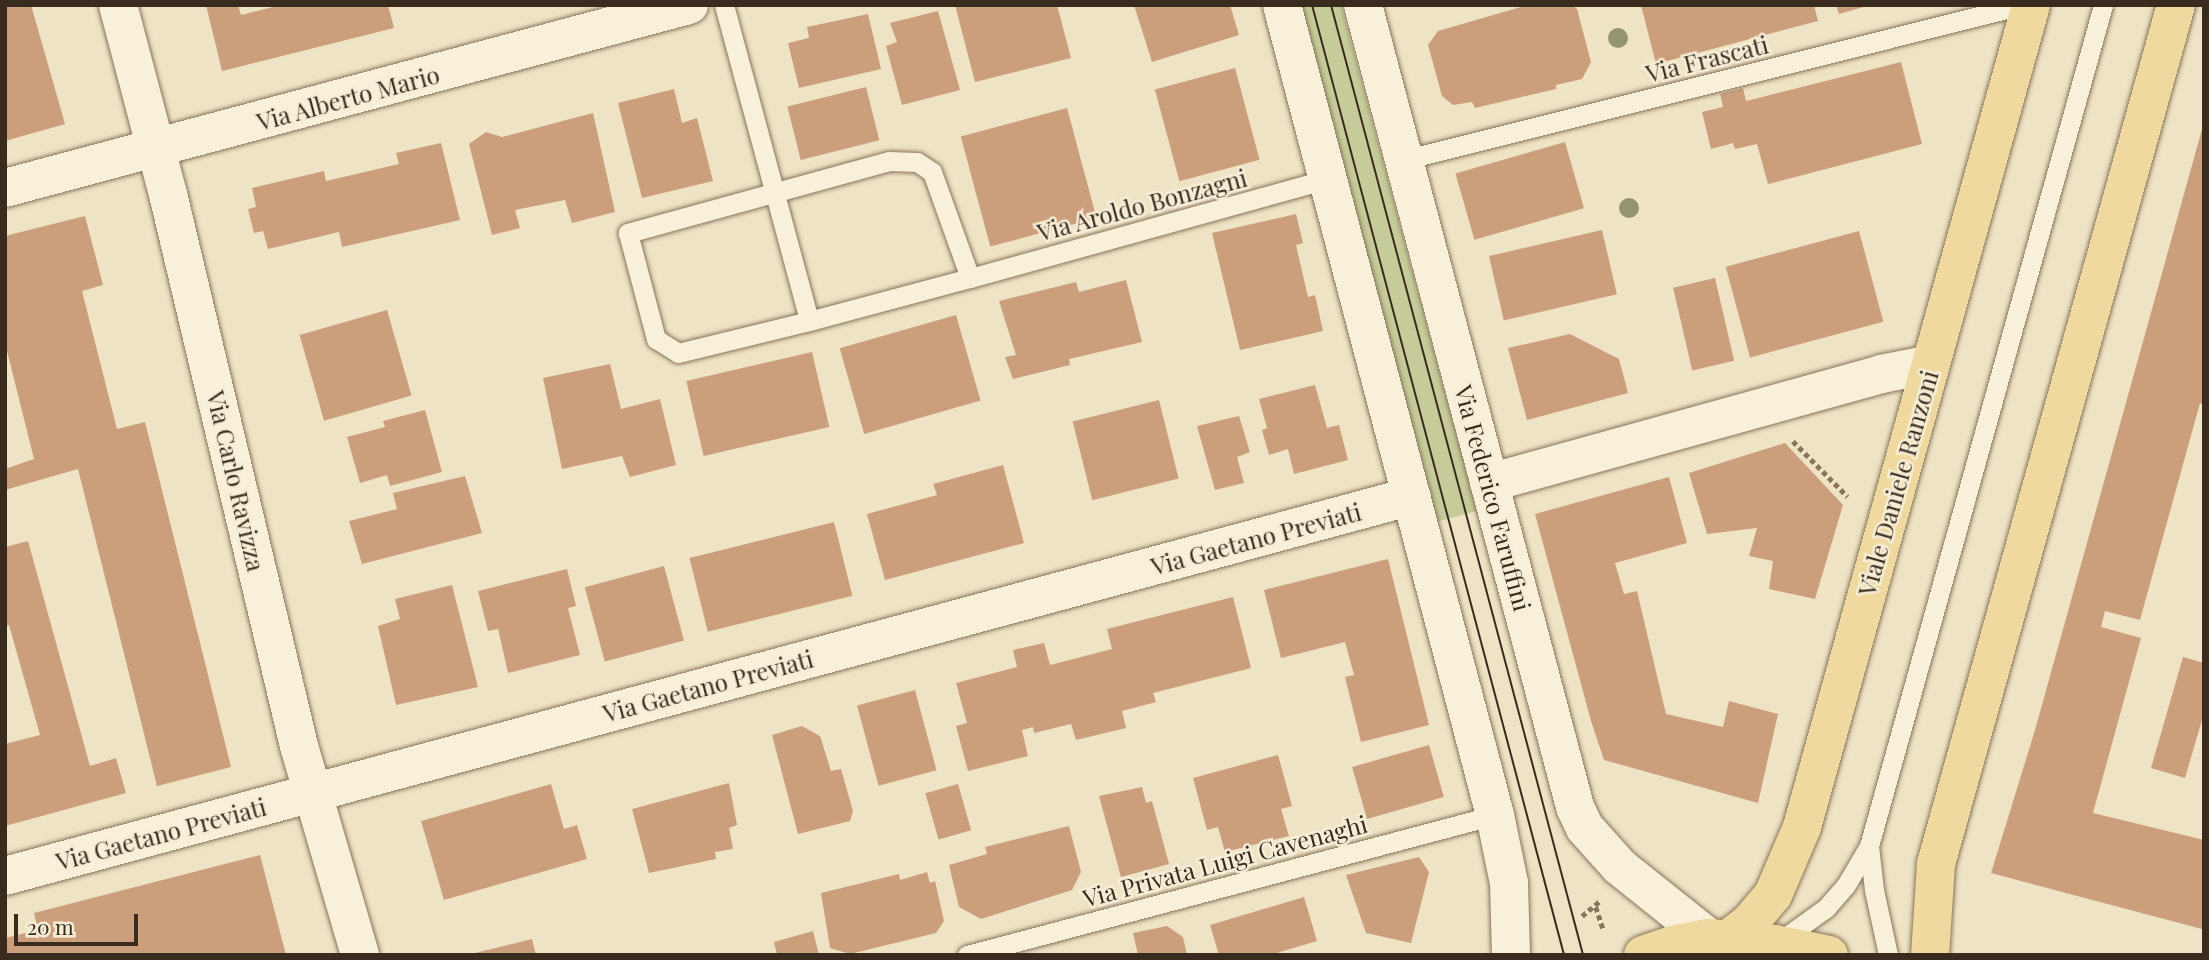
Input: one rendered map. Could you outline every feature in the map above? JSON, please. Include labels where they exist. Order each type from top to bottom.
[{"type":"main road","name":"Viale Daniele Ranzoni","points":[[1718,939],[1750,922],[1773,895],[1802,827],[2031,5]]},
{"type":"main road","points":[[1930,955],[1936,864],[2176,5]]},
{"type":"main road","points":[[1643,955],[1672,945],[1718,939],[1775,944],[1829,955]]},
{"type":"street","name":"Via Carlo Ravizza","points":[[118,5],[312,793],[360,955]]},
{"type":"street","name":"Via Alberto Mario","points":[[5,188],[689,5]]},
{"type":"street","points":[[1282,5],[1495,815],[1509,883],[1511,955]]},
{"type":"street","name":"Via Federico Faruffini","points":[[1363,5],[1575,807],[1585,828],[1620,867],[1718,939]]},
{"type":"street","points":[[1489,483],[1881,374],[1931,364]]},
{"type":"street","name":"Via Gaetano Previati","points":[[5,876],[1412,496]]},
{"type":"lane","points":[[724,5],[809,321]]},
{"type":"lane","name":"Via Frascati","points":[[1403,160],[2023,5]]},
{"type":"lane","points":[[1775,944],[1826,908],[1846,885],[1869,846],[2104,5]]},
{"type":"lane","name":"Via Aroldo Bonzagni","points":[[970,278],[932,172],[917,162],[889,161],[628,233],[656,339],[678,353],[970,278],[1328,179]]},
{"type":"lane","name":"Via Privata Luigi Cavenaghi","points":[[968,955],[1495,815]]},
{"type":"lane","points":[[1869,846],[1874,890],[1888,955]]},
{"type":"path","points":[[1790,438],[1848,497]]},
{"type":"path","points":[[1582,916],[1596,907],[1604,931]]},
{"type":"green space","points":[[1301,5],[1341,5],[1452,420],[1481,510],[1432,523]]},
{"type":"building","points":[[5,5],[31,5],[65,124],[5,141]]},
{"type":"building","points":[[206,5],[238,5],[241,15],[281,5],[388,5],[394,28],[222,71]]},
{"type":"building","points":[[955,5],[1057,5],[1071,58],[975,82]]},
{"type":"building","points":[[1134,5],[1230,5],[1239,35],[1152,62]]},
{"type":"building","points":[[1528,5],[1572,5],[1577,9],[1591,62],[1582,79],[1556,85],[1556,89],[1475,108],[1472,102],[1453,105],[1442,96],[1428,45],[1438,31]]},
{"type":"building","points":[[1641,5],[1814,5],[1818,21],[1656,64]]},
{"type":"building","points":[[1836,5],[1867,5],[1867,6],[1839,14]]},
{"type":"building","points":[[938,11],[960,90],[902,105],[886,46],[897,42],[890,23]]},
{"type":"building","points":[[868,14],[881,69],[799,88],[788,43],[809,38],[807,27]]},
{"type":"building","points":[[1901,62],[1922,144],[1768,184],[1757,144],[1735,149],[1733,143],[1711,149],[1702,112],[1723,107],[1720,94],[1743,88],[1746,101]]},
{"type":"building","points":[[1235,68],[1260,160],[1179,181],[1155,89]]},
{"type":"building","points":[[866,87],[879,140],[801,160],[787,107]]},
{"type":"building","points":[[674,89],[682,123],[697,118],[713,181],[642,198],[618,103]]},
{"type":"building","points":[[1067,108],[1097,218],[990,247],[961,136]]},
{"type":"building","points":[[593,113],[615,212],[572,223],[565,200],[515,210],[520,228],[492,235],[469,144],[486,132],[502,137]]},
{"type":"building","points":[[2204,122],[2204,405],[2200,403],[2140,620],[2105,611],[2101,627],[2141,638],[2093,813],[2204,840],[2202,929],[1991,873],[2035,730]]},
{"type":"building","points":[[1565,142],[1584,208],[1474,240],[1455,173]]},
{"type":"building","points":[[441,143],[460,220],[342,247],[339,232],[268,249],[263,231],[254,233],[248,209],[256,207],[252,188],[324,171],[326,181],[399,164],[396,153]]},
{"type":"building","points":[[1296,214],[1303,243],[1296,245],[1308,297],[1315,295],[1323,331],[1240,350],[1212,233]]},
{"type":"building","points":[[85,216],[103,285],[82,291],[117,429],[145,422],[231,767],[157,786],[78,469],[5,490],[5,469],[34,459],[5,343],[5,236]]},
{"type":"building","points":[[1602,230],[1617,294],[1504,320],[1489,256]]},
{"type":"building","points":[[1859,231],[1883,322],[1750,358],[1726,267]]},
{"type":"building","points":[[1715,278],[1734,361],[1692,370],[1673,288]]},
{"type":"building","points":[[1126,280],[1142,342],[1069,359],[1070,365],[1013,379],[1005,357],[1016,355],[999,301],[1076,282],[1079,292]]},
{"type":"building","points":[[387,310],[412,396],[324,421],[300,335]]},
{"type":"building","points":[[956,315],[981,401],[864,434],[840,348]]},
{"type":"building","points":[[1570,334],[1619,359],[1628,393],[1527,420],[1508,348]]},
{"type":"building","points":[[812,352],[829,427],[704,456],[686,381]]},
{"type":"building","points":[[610,364],[621,409],[660,399],[676,465],[630,477],[622,456],[562,469],[543,378]]},
{"type":"building","points":[[1315,385],[1327,428],[1339,425],[1348,460],[1294,474],[1288,449],[1269,455],[1262,430],[1267,428],[1259,399]]},
{"type":"building","points":[[1159,400],[1179,479],[1092,500],[1073,422]]},
{"type":"building","points":[[425,410],[442,472],[390,486],[387,475],[360,483],[347,437],[385,427],[383,421]]},
{"type":"building","points":[[1239,416],[1250,452],[1237,457],[1244,483],[1215,490],[1197,426]]},
{"type":"building","points":[[1785,443],[1843,505],[1815,599],[1769,589],[1773,561],[1749,556],[1757,528],[1707,534],[1689,473]]},
{"type":"building","points":[[1003,465],[1024,543],[885,580],[867,514],[937,495],[933,484]]},
{"type":"building","points":[[465,476],[482,533],[362,564],[349,521],[397,509],[393,493]]},
{"type":"building","points":[[1669,477],[1687,543],[1615,563],[1624,594],[1637,591],[1666,714],[1723,727],[1729,701],[1778,714],[1758,803],[1604,760],[1591,721],[1535,514]]},
{"type":"building","points":[[834,522],[852,596],[708,632],[689,558]]},
{"type":"building","points":[[28,541],[90,766],[116,758],[126,793],[5,826],[5,744],[40,735],[9,625],[5,626],[5,547]]},
{"type":"building","points":[[1388,559],[1429,725],[1361,742],[1345,677],[1354,675],[1345,642],[1281,658],[1264,590]]},
{"type":"building","points":[[664,566],[684,640],[605,662],[585,587]]},
{"type":"building","points":[[567,569],[576,606],[568,608],[580,655],[508,673],[498,629],[488,631],[478,591]]},
{"type":"building","points":[[452,585],[478,687],[396,705],[378,626],[400,619],[395,599]]},
{"type":"building","points":[[1233,597],[1251,668],[1153,693],[1156,702],[1122,711],[1126,728],[1076,740],[1071,724],[1034,733],[1033,727],[1022,730],[1028,756],[968,771],[956,726],[967,723],[956,683],[1017,667],[1013,650],[1044,643],[1050,665],[1112,649],[1107,629]]},
{"type":"building","points":[[2183,657],[2204,663],[2204,713],[2185,778],[2151,768]]},
{"type":"building","points":[[915,690],[936,770],[879,786],[857,706]]},
{"type":"building","points":[[802,726],[820,736],[831,771],[841,769],[853,811],[850,821],[798,834],[772,735]]},
{"type":"building","points":[[1429,745],[1444,797],[1367,819],[1352,767]]},
{"type":"building","points":[[1278,755],[1292,806],[1281,809],[1289,836],[1225,852],[1218,827],[1207,830],[1193,778]]},
{"type":"building","points":[[729,783],[737,825],[729,828],[733,849],[715,852],[716,859],[649,873],[632,809]]},
{"type":"building","points":[[551,784],[564,829],[577,825],[587,859],[444,900],[421,821]]},
{"type":"building","points":[[958,784],[971,830],[939,840],[925,793]]},
{"type":"building","points":[[1142,787],[1146,803],[1152,801],[1169,864],[1121,877],[1099,796]]},
{"type":"building","points":[[1069,826],[1081,872],[1072,890],[981,919],[959,907],[949,865],[987,854],[985,847]]},
{"type":"building","points":[[260,855],[286,955],[5,955],[5,938],[38,930],[34,913]]},
{"type":"building","points":[[1419,857],[1429,872],[1411,943],[1366,933],[1346,875]]},
{"type":"building","points":[[927,872],[930,883],[935,881],[944,921],[936,933],[850,954],[830,948],[821,893],[899,874],[900,880]]},
{"type":"building","points":[[1304,897],[1317,941],[1270,955],[1219,955],[1210,925]]},
{"type":"building","points":[[1167,926],[1183,937],[1187,955],[1138,955],[1133,933]]},
{"type":"building","points":[[813,931],[819,955],[777,955],[774,942]]},
{"type":"building","points":[[532,939],[536,955],[471,954]]},
{"type":"tram line","points":[[1312,5],[1564,955]]},
{"type":"tram line","points":[[1331,5],[1583,955]]}]
